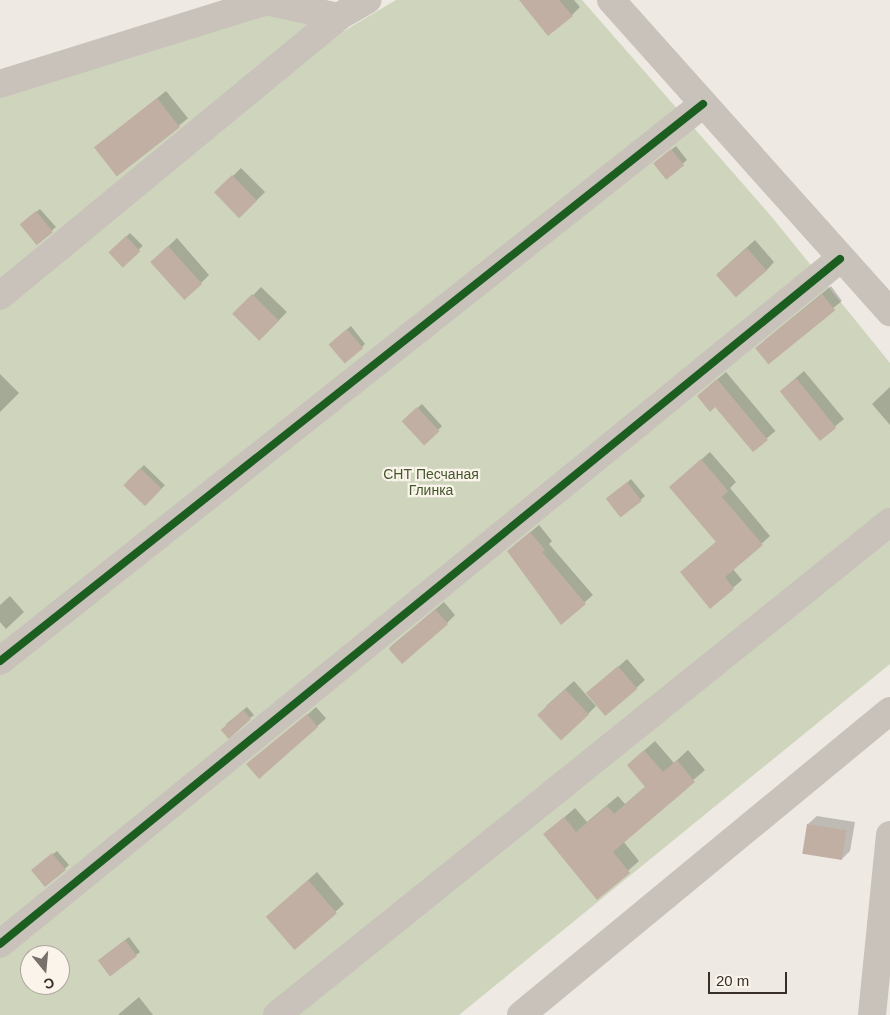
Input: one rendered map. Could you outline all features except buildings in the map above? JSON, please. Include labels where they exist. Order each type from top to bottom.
[{"type":"street","points":[[0,296],[338,17],[368,0]]},
{"type":"street","points":[[611,0],[840,259],[890,312]]},
{"type":"street","points":[[0,84],[266,1],[338,17]]},
{"type":"street","points":[[0,661],[703,104]]},
{"type":"street","points":[[0,944],[840,259]]},
{"type":"street","points":[[277,1015],[890,522]]},
{"type":"street","points":[[521,1015],[890,711]]},
{"type":"street","points":[[872,1015],[890,835]]},
{"type":"green space","name":"СНТ Песчаная Глинка","points":[[396,0],[582,0],[771,216],[890,363],[890,664],[459,1015],[0,1015],[0,94],[269,10],[344,31]]},
{"type":"cycle path","points":[[0,661],[703,104]]},
{"type":"cycle path","points":[[0,944],[840,259]]}]
